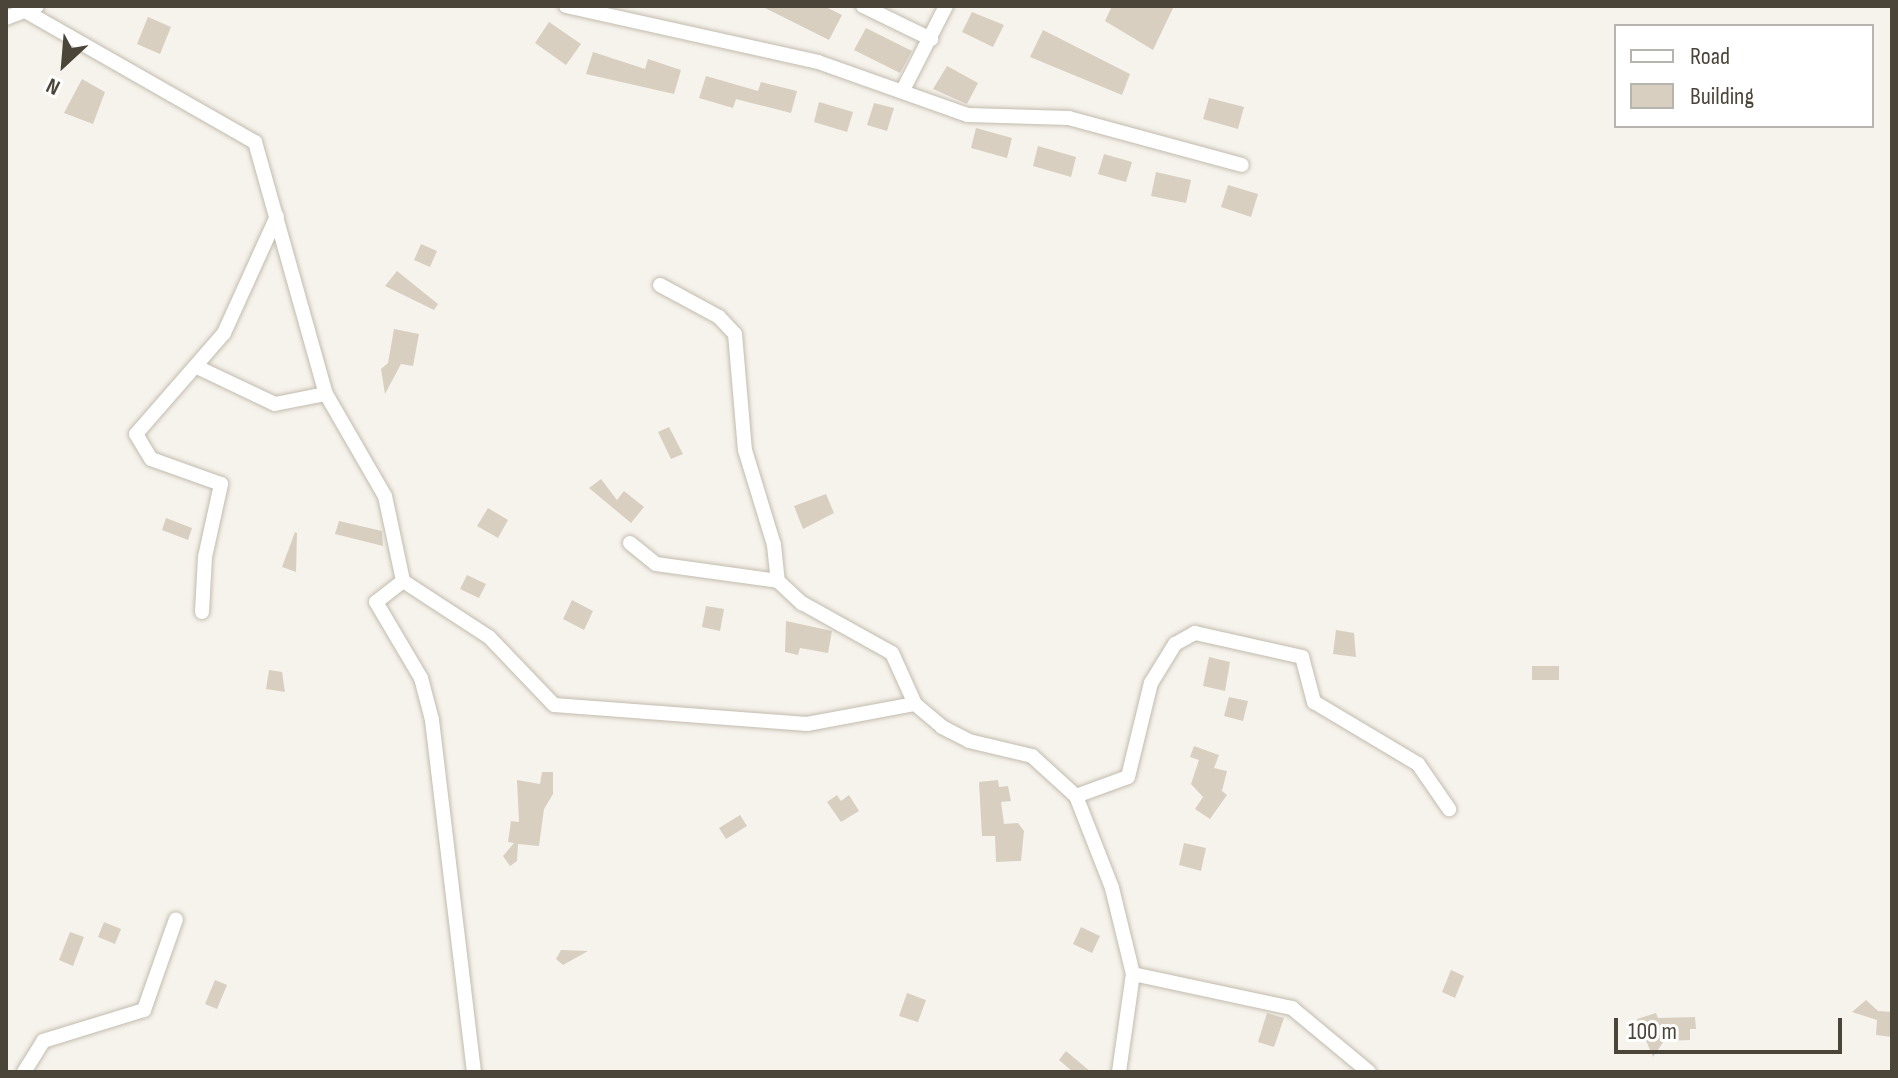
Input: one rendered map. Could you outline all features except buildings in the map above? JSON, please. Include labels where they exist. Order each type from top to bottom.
[{"type":"street","points":[[566,6],[904,88],[968,115],[1069,118],[1242,165]]},
{"type":"street","points":[[863,6],[931,39]]},
{"type":"street","points":[[904,88],[946,6]]},
{"type":"street","points":[[6,18],[31,9],[255,142],[326,394],[385,496],[403,581],[489,637],[554,705],[807,724],[915,704]]},
{"type":"street","points":[[202,612],[205,557],[221,484],[151,459],[136,434],[139,424],[197,367],[224,333],[277,216]]},
{"type":"street","points":[[660,285],[719,317],[735,334],[745,450],[774,545],[778,581]]},
{"type":"street","points":[[197,367],[275,404],[326,394]]},
{"type":"street","points":[[630,543],[656,564],[778,581],[802,603],[892,653],[915,704],[969,741],[1032,756],[1076,796],[1112,888],[1133,974],[1119,1072]]},
{"type":"street","points":[[403,581],[382,592],[377,612],[411,657],[432,720],[474,1072]]},
{"type":"street","points":[[1076,796],[1128,777],[1151,683],[1175,644],[1195,633],[1302,657],[1314,702],[1418,764],[1449,809]]},
{"type":"street","points":[[24,1072],[43,1041],[144,1010],[176,919]]},
{"type":"street","points":[[1133,974],[1292,1008],[1369,1072]]}]
